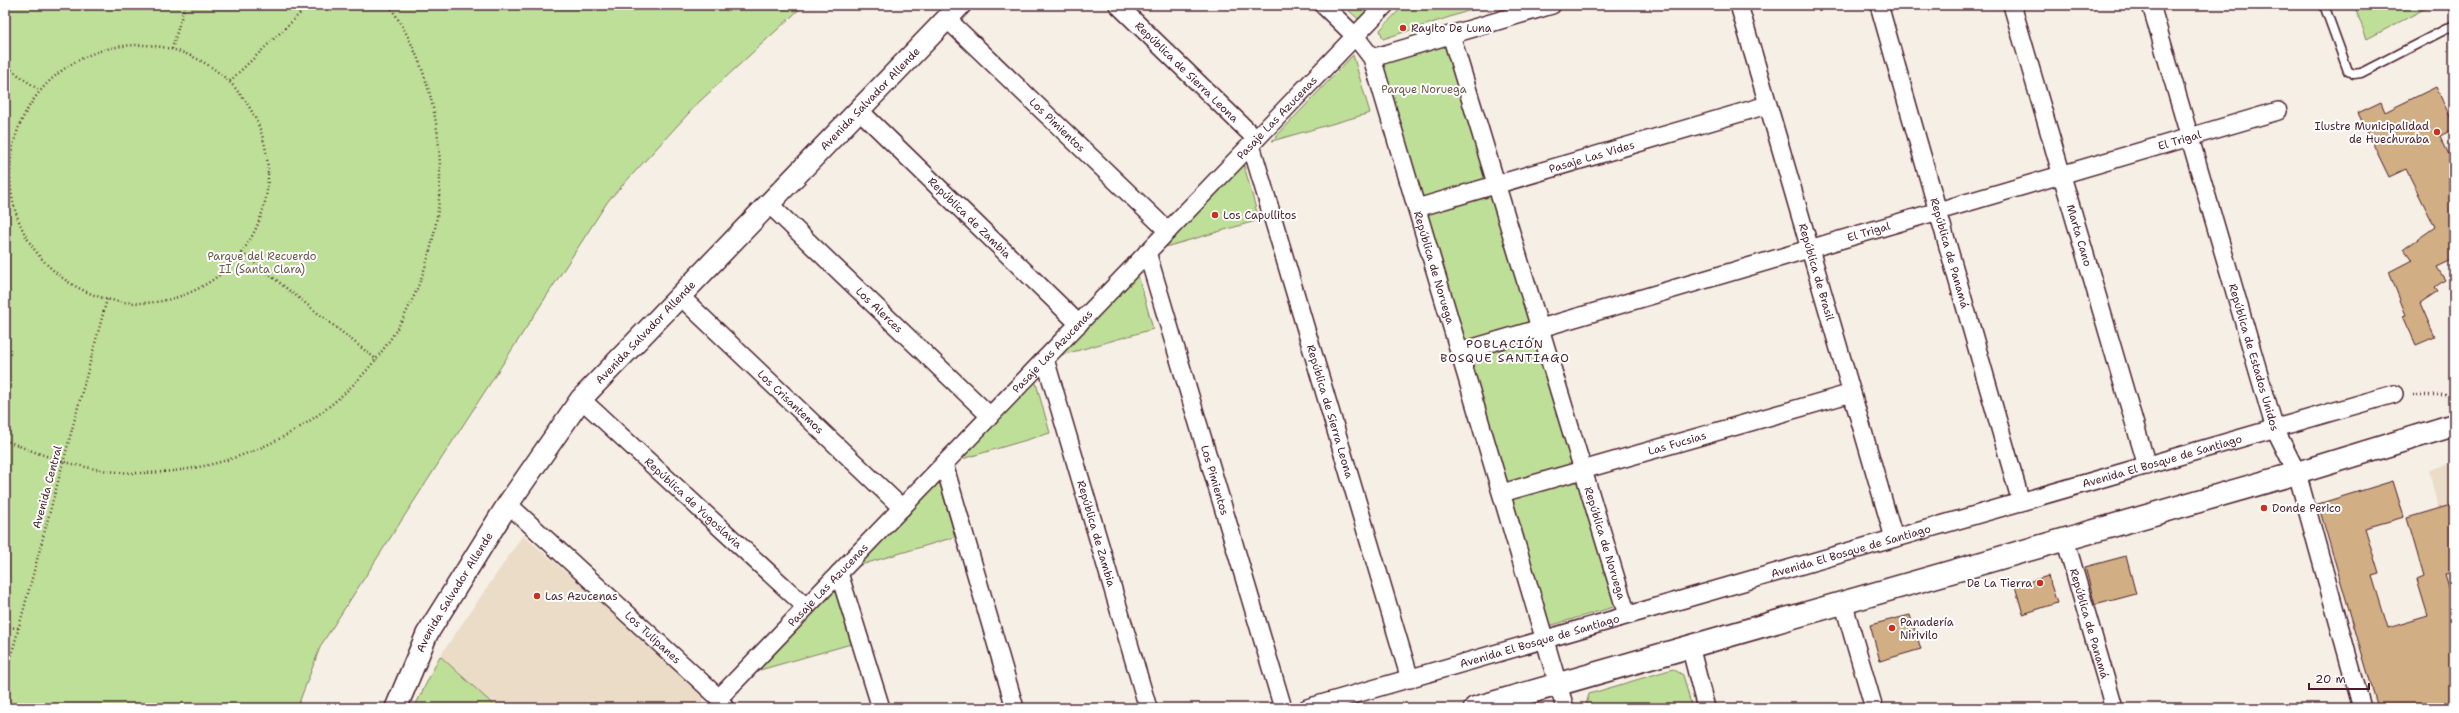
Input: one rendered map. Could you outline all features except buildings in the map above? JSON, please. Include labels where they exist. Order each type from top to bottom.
[{"type":"main road","points":[[1475,708],[1843,602],[2066,540],[2297,473],[2454,425]]},
{"type":"street","name":"República de Sierra Leona","points":[[1118,5],[1253,142],[1410,678]]},
{"type":"street","name":"República de Noruega","points":[[1322,5],[1355,36],[1372,58],[1565,708]]},
{"type":"street","name":"Pasaje Las Azucenas","points":[[722,703],[806,607],[1385,5]]},
{"type":"street","points":[[1372,58],[1552,5]]},
{"type":"street","name":"República de Brasil","points":[[1738,5],[1808,249],[1894,538]]},
{"type":"street","name":"República de Panamá","points":[[1879,5],[2021,502]]},
{"type":"street","name":"Marta Cano","points":[[2012,5],[2147,466]]},
{"type":"street","name":"República de Estados Unidos","points":[[2151,5],[2275,429],[2297,473],[2362,708]]},
{"type":"street","name":"Avenida Salvador Allende","points":[[396,708],[427,634],[508,504],[581,399],[954,12]]},
{"type":"street","name":"Los Pimientos","points":[[954,12],[1168,231]]},
{"type":"street","name":"República de Noruega","points":[[1451,35],[1627,615]]},
{"type":"street","name":"Pasaje Las Vides","points":[[1417,208],[1767,105]]},
{"type":"street","name":"República de Zambia","points":[[860,111],[1079,324]]},
{"type":"street","name":"El Trigal","points":[[1459,352],[2278,111]]},
{"type":"street","name":"Los Alerces","points":[[769,204],[990,416]]},
{"type":"street","name":"Los Pimientos","points":[[1147,252],[1284,708]]},
{"type":"street","name":"Los Crisantemos","points":[[680,296],[902,508]]},
{"type":"street","name":"República de Zambia","points":[[1045,359],[1148,708]]},
{"type":"street","name":"Las Fucsias","points":[[1502,493],[1852,393]]},
{"type":"street","name":"Avenida El Bosque de Santiago","points":[[1307,708],[2394,394]]},
{"type":"street","name":"República de Yugoslavia","points":[[581,399],[806,607]]},
{"type":"street","points":[[944,464],[1015,708]]},
{"type":"street","name":"Los Tulipanes","points":[[508,504],[722,703]]},
{"type":"street","name":"República de Panamá","points":[[2066,540],[2114,708]]},
{"type":"street","points":[[839,573],[881,708]]},
{"type":"street","points":[[1843,602],[1874,708]]},
{"type":"street","points":[[1690,646],[1706,708]]},
{"type":"lane","points":[[2324,5],[2348,71],[2354,74],[2361,73],[2454,25]]},
{"type":"path","points":[[172,48],[184,5]]},
{"type":"path","points":[[230,81],[309,5]]},
{"type":"path","points":[[5,440],[48,458],[62,462],[91,468],[138,473],[179,470],[228,460],[272,443],[311,420],[348,391],[377,360],[404,317],[424,273],[435,227],[441,180],[438,132],[428,85],[416,53],[389,5]]},
{"type":"path","points":[[136,44],[172,48],[204,61],[230,81],[253,111],[266,146],[269,183],[260,220],[242,253],[215,279],[181,296],[144,303],[107,299],[72,285],[43,261],[22,230],[11,194],[11,157],[21,122],[40,91],[67,66],[100,50],[136,44]]},
{"type":"path","points":[[5,65],[40,91]]},
{"type":"path","points":[[5,195],[11,194]]},
{"type":"path","points":[[242,253],[377,360]]},
{"type":"path","name":"Avenida Central","points":[[5,679],[62,462],[107,299]]},
{"type":"path","points":[[2394,394],[2454,396]]},
{"type":"path","points":[[5,627],[18,628]]},
{"type":"shaded area","points":[[2454,462],[2454,577],[2429,470]]},
{"type":"shaded area","name":"Las Azucenas","points":[[523,535],[706,692],[700,708],[497,708],[440,656]]},
{"type":"green space","name":"Parque del Recuerdo II (Santa Clara)","points":[[5,5],[804,5],[699,102],[608,201],[321,645],[297,708],[5,708]]},
{"type":"green space","points":[[1343,5],[1372,5],[1358,19]]},
{"type":"green space","points":[[1404,5],[1486,5],[1383,39],[1380,30]]},
{"type":"green space","points":[[2354,5],[2432,5],[2367,39]]},
{"type":"green space","name":"Parque Noruega","points":[[1448,45],[1617,606],[1549,626],[1379,63]]},
{"type":"green space","points":[[1353,55],[1370,113],[1272,141]]},
{"type":"green space","points":[[1243,162],[1259,220],[1162,248]]},
{"type":"green space","points":[[1137,271],[1153,329],[1055,357]]},
{"type":"green space","points":[[1034,376],[1050,433],[952,462]]},
{"type":"green space","points":[[939,480],[955,537],[857,566]]},
{"type":"green space","points":[[835,586],[851,644],[753,672]]},
{"type":"green space","points":[[440,656],[497,708],[414,708]]},
{"type":"green space","points":[[1673,669],[1683,675],[1692,708],[1585,708],[1589,694]]},
{"type":"place","name":"Rayito De Luna","points":[[1403,28]]},
{"type":"place","name":"Ilustre Municipalidad de Huechuraba","points":[[2437,132]]},
{"type":"place","name":"Los Capullitos","points":[[1215,215]]},
{"type":"place","name":"Donde Perico","points":[[2264,508]]},
{"type":"place","name":"De La Tierra","points":[[2040,583]]},
{"type":"place","name":"Las Azucenas","points":[[537,596]]},
{"type":"place","name":"Panadería Nirivilo","points":[[1892,628]]},
{"type":"district","name":"POBLACIÓN BOSQUE SANTIAGO","points":[[1505,351]]}]
